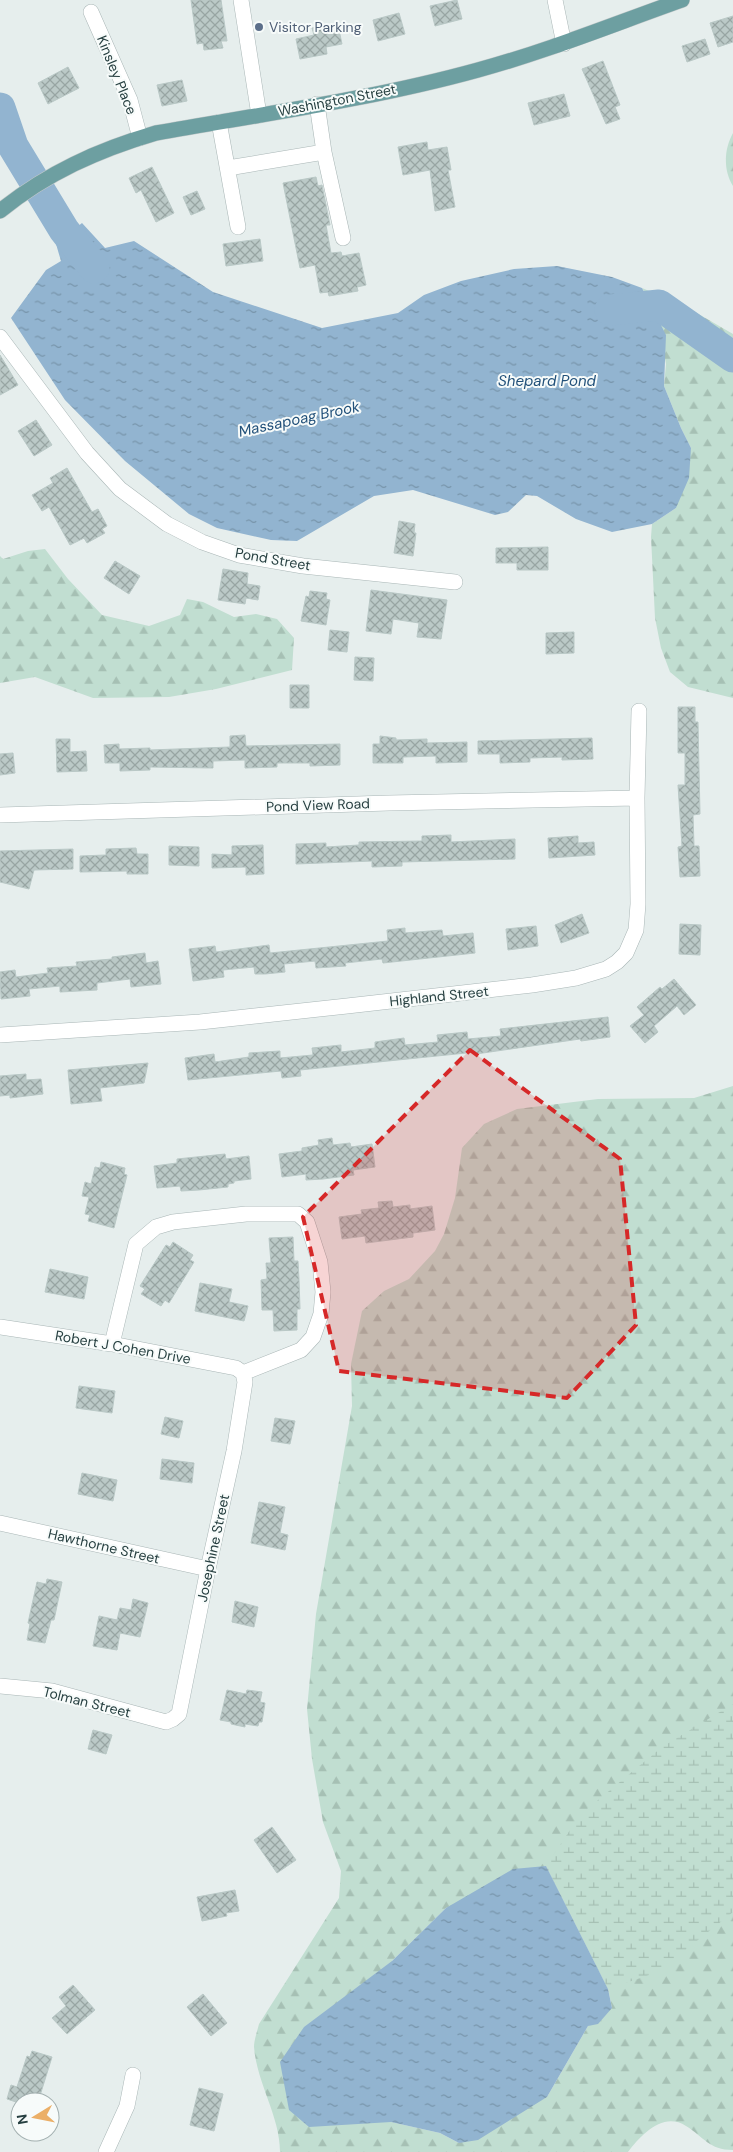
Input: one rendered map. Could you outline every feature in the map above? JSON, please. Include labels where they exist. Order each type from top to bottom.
[{"type":"main road","name":"Washington Street","points":[[0,211],[20,194],[85,158],[140,138],[454,76],[564,44],[682,0]]},
{"type":"street","points":[[241,0],[259,115]]},
{"type":"street","points":[[555,0],[564,44]]},
{"type":"street","name":"Kinsley Place","points":[[91,12],[130,100],[140,138]]},
{"type":"street","points":[[317,104],[324,152],[343,238]]},
{"type":"street","points":[[219,122],[238,227]]},
{"type":"street","points":[[228,168],[324,152]]},
{"type":"street","name":"Pond Street","points":[[0,338],[87,453],[120,489],[167,524],[202,542],[240,555],[303,566],[455,582]]},
{"type":"street","name":"Highland Street","points":[[0,1035],[200,1022],[347,1006],[532,985],[576,978],[612,966],[622,958],[631,946],[636,930],[638,904],[637,798],[639,711]]},
{"type":"street","name":"Pond View Road","points":[[0,815],[388,803],[637,798]]},
{"type":"street","points":[[112,1344],[136,1244],[143,1236],[156,1227],[173,1222],[246,1214],[298,1214],[307,1222],[320,1262],[321,1314],[313,1337],[301,1350],[243,1373]]},
{"type":"street","name":"Robert J Cohen Drive","points":[[0,1327],[112,1344],[236,1368],[243,1373]]},
{"type":"street","name":"Josephine Street","points":[[174,1719],[179,1714],[234,1451],[245,1382],[243,1373]]},
{"type":"street","name":"Hawthorne Street","points":[[0,1523],[208,1569]]},
{"type":"street","name":"Tolman Street","points":[[0,1686],[52,1691],[166,1722],[174,1719]]},
{"type":"street","points":[[106,2152],[127,2106],[133,2074]]},
{"type":"highlighted area","points":[[470,1050],[620,1159],[636,1325],[567,1398],[339,1371],[303,1217]]},
{"type":"green space","points":[[733,133],[733,186],[726,166],[726,153]]},
{"type":"green space","points":[[642,288],[683,305],[733,334],[733,698],[688,687],[670,672],[661,648],[655,618],[652,524],[676,508],[691,448],[664,386],[666,364],[656,313]]},
{"type":"green space","points":[[45,549],[68,579],[102,615],[149,626],[180,615],[187,599],[203,602],[234,617],[256,614],[277,619],[294,638],[292,670],[216,689],[169,697],[93,698],[35,677],[0,683],[0,556],[3,559],[28,551]]},
{"type":"green space","points":[[733,1086],[733,2150],[718,2148],[686,2126],[669,2121],[661,2123],[646,2132],[628,2152],[280,2152],[273,2113],[259,2074],[254,2044],[259,2024],[339,1898],[341,1871],[323,1822],[312,1759],[307,1709],[316,1614],[352,1406],[351,1364],[362,1311],[384,1291],[409,1279],[435,1251],[444,1234],[455,1198],[462,1148],[484,1124],[517,1109],[598,1099],[694,1098]],"holes":[[[546,1866],[608,1989],[612,2008],[588,2026],[547,2097],[459,2143],[440,2133],[391,2122],[392,1961],[446,1908]]]},
{"type":"green space","points":[[733,1704],[733,1912],[658,1972],[608,1989],[546,1866],[580,1815],[662,1747]]},
{"type":"water","name":"Shepard Pond","points":[[82,223],[105,248],[134,241],[213,292],[322,328],[398,313],[424,295],[461,281],[514,269],[557,266],[612,277],[642,288],[666,335],[664,386],[691,448],[689,478],[676,508],[652,524],[612,532],[576,519],[537,496],[526,495],[508,512],[495,515],[413,490],[374,496],[297,541],[271,540],[217,528],[189,514],[125,461],[65,400],[11,318],[46,270],[61,261],[56,244]]},
{"type":"water","points":[[546,1866],[608,1989],[612,2008],[598,2024],[588,2026],[547,2097],[478,2140],[459,2143],[440,2133],[391,2122],[309,2127],[289,2110],[280,2062],[304,2027],[392,1961],[446,1908],[513,1869]]},
{"type":"building","points":[[191,0],[221,0],[227,41],[221,41],[223,48],[204,50],[203,43],[197,44]]},
{"type":"building","points":[[457,0],[462,19],[435,26],[430,6]]},
{"type":"building","points":[[399,13],[405,34],[378,41],[373,20]]},
{"type":"building","points":[[733,16],[733,42],[718,47],[710,23]]},
{"type":"building","points":[[332,24],[334,31],[339,30],[342,44],[326,47],[327,54],[300,59],[296,39],[314,35],[312,28]]},
{"type":"building","points":[[705,39],[710,54],[687,62],[682,46]]},
{"type":"building","points":[[603,61],[620,105],[615,107],[620,119],[606,124],[582,69]]},
{"type":"building","points":[[68,67],[79,88],[48,104],[38,83]]},
{"type":"building","points":[[182,80],[187,101],[162,106],[157,85]]},
{"type":"building","points":[[564,94],[570,116],[534,125],[528,103]]},
{"type":"building","points":[[427,142],[428,150],[447,147],[451,170],[448,170],[455,207],[435,211],[430,170],[403,175],[398,147]]},
{"type":"building","points":[[152,167],[174,213],[156,222],[141,190],[136,193],[129,178]]},
{"type":"building","points":[[316,177],[318,186],[322,185],[330,225],[326,225],[331,253],[341,252],[342,256],[359,253],[366,285],[357,287],[358,291],[329,296],[328,292],[320,293],[315,265],[300,268],[283,183]]},
{"type":"building","points":[[197,191],[205,209],[191,215],[183,197]]},
{"type":"building","points":[[260,239],[263,261],[226,266],[223,244]]},
{"type":"building","points":[[0,355],[18,385],[0,395]]},
{"type":"building","points":[[36,420],[52,445],[34,456],[18,431]]},
{"type":"building","points":[[67,468],[92,512],[98,509],[107,526],[102,529],[105,533],[87,543],[84,538],[70,545],[49,507],[42,511],[32,495],[53,483],[50,478]]},
{"type":"building","points":[[399,521],[415,524],[414,533],[416,533],[413,556],[394,553]]},
{"type":"building","points":[[548,547],[548,570],[517,570],[517,563],[496,563],[496,548]]},
{"type":"building","points":[[115,561],[140,576],[129,594],[104,578]]},
{"type":"building","points":[[223,569],[248,573],[247,584],[260,586],[258,600],[246,598],[245,604],[218,600]]},
{"type":"building","points":[[371,590],[447,600],[441,639],[417,637],[419,623],[393,619],[391,634],[366,631]]},
{"type":"building","points":[[310,591],[327,593],[326,599],[330,600],[326,625],[301,621],[306,596],[309,597]]},
{"type":"building","points":[[330,630],[349,632],[347,652],[328,650]]},
{"type":"building","points":[[574,632],[574,653],[546,654],[546,633]]},
{"type":"building","points":[[355,657],[374,658],[373,681],[354,680]]},
{"type":"building","points":[[290,685],[309,685],[309,708],[290,708]]},
{"type":"building","points":[[678,707],[695,707],[695,722],[698,722],[700,814],[693,815],[694,846],[699,846],[700,876],[680,877],[678,847],[682,846],[678,785],[685,785],[685,753],[678,753]]},
{"type":"building","points":[[245,735],[246,746],[340,744],[340,765],[310,766],[310,763],[277,763],[277,767],[245,768],[245,760],[213,761],[213,768],[150,767],[150,770],[120,771],[120,763],[105,763],[104,745],[119,744],[119,749],[150,748],[150,750],[230,747],[230,736]]},
{"type":"building","points":[[380,736],[396,738],[396,740],[427,739],[427,743],[467,742],[467,762],[436,763],[436,756],[403,757],[403,763],[373,763],[373,744],[380,744]]},
{"type":"building","points":[[592,738],[593,759],[562,760],[562,757],[530,758],[530,762],[500,763],[500,754],[478,754],[478,741]]},
{"type":"building","points":[[56,739],[70,739],[70,752],[86,751],[87,771],[57,772]]},
{"type":"building","points":[[13,753],[15,773],[0,775],[0,754]]},
{"type":"building","points":[[451,835],[451,842],[515,839],[515,859],[402,862],[402,866],[372,867],[372,861],[296,864],[296,844],[326,843],[326,847],[359,845],[359,842],[422,841],[422,836]]},
{"type":"building","points":[[578,836],[578,843],[594,842],[595,855],[549,858],[548,838]]},
{"type":"building","points":[[263,845],[264,874],[246,875],[246,867],[212,868],[212,854],[232,855],[232,846]]},
{"type":"building","points":[[169,846],[199,847],[199,866],[169,865]]},
{"type":"building","points":[[136,848],[137,854],[148,854],[148,874],[127,874],[127,871],[80,872],[80,856],[106,855],[106,849]]},
{"type":"building","points":[[73,849],[73,869],[34,870],[29,889],[0,882],[0,851]]},
{"type":"building","points":[[582,914],[589,933],[561,943],[555,925]]},
{"type":"building","points":[[680,924],[701,925],[700,955],[679,954]]},
{"type":"building","points":[[536,926],[538,946],[508,950],[506,929]]},
{"type":"building","points":[[405,928],[405,933],[442,930],[443,936],[473,933],[475,953],[383,963],[382,959],[345,963],[346,966],[316,968],[315,961],[284,964],[285,972],[265,974],[255,974],[254,967],[223,970],[224,977],[193,981],[189,949],[215,946],[216,952],[269,945],[270,953],[388,941],[387,930]]},
{"type":"building","points":[[145,953],[146,963],[158,961],[161,984],[131,987],[130,979],[97,983],[97,990],[60,992],[60,986],[29,989],[30,996],[1,999],[0,972],[15,970],[16,977],[48,973],[47,968],[77,966],[76,962],[112,959],[112,957]]},
{"type":"building","points":[[674,979],[696,1005],[684,1015],[677,1006],[654,1026],[658,1032],[645,1043],[630,1026],[644,1015],[637,1007],[660,987],[662,989]]},
{"type":"building","points":[[608,1017],[610,1037],[581,1041],[580,1039],[476,1054],[476,1052],[300,1070],[301,1076],[282,1078],[281,1071],[188,1080],[185,1058],[214,1054],[215,1062],[249,1057],[249,1053],[280,1051],[280,1058],[313,1055],[312,1048],[341,1045],[341,1052],[375,1048],[375,1042],[404,1038],[405,1045],[438,1042],[437,1035],[467,1032],[468,1039],[501,1036],[500,1029]]},
{"type":"building","points":[[148,1063],[144,1083],[100,1088],[102,1101],[71,1104],[68,1070]]},
{"type":"building","points":[[26,1074],[26,1080],[41,1079],[43,1094],[10,1098],[10,1095],[0,1096],[0,1076]]},
{"type":"building","points":[[332,1138],[333,1145],[350,1143],[351,1147],[372,1144],[375,1167],[353,1170],[354,1175],[323,1179],[306,1180],[306,1174],[282,1177],[279,1154],[302,1151],[302,1148],[319,1145],[318,1140]]},
{"type":"building","points":[[225,1154],[226,1159],[249,1156],[251,1179],[234,1181],[234,1183],[228,1184],[228,1187],[199,1190],[181,1191],[180,1186],[157,1188],[154,1166],[177,1163],[177,1159]]},
{"type":"building","points":[[101,1162],[125,1168],[124,1174],[127,1175],[114,1228],[88,1221],[90,1215],[85,1214],[89,1197],[82,1196],[85,1182],[91,1184],[95,1167],[100,1168]]},
{"type":"building","points":[[392,1201],[393,1207],[410,1205],[410,1209],[432,1206],[435,1230],[413,1233],[413,1237],[366,1243],[365,1236],[342,1239],[339,1217],[362,1214],[361,1210],[379,1208],[378,1202]]},
{"type":"building","points":[[293,1237],[294,1261],[298,1261],[299,1279],[300,1309],[297,1309],[297,1330],[274,1331],[273,1310],[262,1310],[261,1280],[267,1279],[266,1263],[271,1263],[269,1238]]},
{"type":"building","points":[[173,1242],[193,1255],[190,1260],[194,1262],[169,1303],[165,1300],[161,1306],[141,1294],[145,1289],[140,1286],[166,1245],[170,1247]]},
{"type":"building","points":[[50,1269],[88,1277],[84,1299],[45,1292]]},
{"type":"building","points":[[200,1283],[232,1289],[229,1302],[248,1306],[244,1321],[195,1311]]},
{"type":"building","points":[[79,1386],[115,1391],[112,1413],[76,1408]]},
{"type":"building","points":[[165,1417],[183,1421],[179,1438],[161,1434]]},
{"type":"building","points":[[275,1418],[295,1421],[290,1444],[271,1441]]},
{"type":"building","points":[[162,1459],[194,1463],[192,1483],[160,1479]]},
{"type":"building","points":[[82,1473],[117,1480],[113,1501],[78,1494]]},
{"type":"building","points":[[259,1502],[285,1507],[280,1533],[288,1535],[285,1550],[251,1543]]},
{"type":"building","points":[[47,1579],[62,1582],[54,1620],[51,1620],[45,1643],[27,1640],[30,1624],[28,1623],[37,1582],[46,1584]]},
{"type":"building","points":[[133,1599],[148,1603],[140,1637],[120,1633],[117,1650],[93,1646],[99,1616],[117,1620],[120,1608],[131,1610]]},
{"type":"building","points":[[235,1601],[258,1607],[254,1627],[232,1622]]},
{"type":"building","points":[[227,1690],[246,1694],[247,1690],[262,1692],[260,1702],[265,1703],[262,1722],[259,1722],[258,1726],[245,1724],[245,1727],[220,1720]]},
{"type":"building","points":[[93,1730],[112,1735],[106,1754],[88,1749]]},
{"type":"building","points":[[272,1827],[296,1860],[277,1873],[254,1840]]},
{"type":"building","points":[[235,1890],[239,1911],[226,1913],[227,1916],[202,1921],[197,1897]]},
{"type":"building","points":[[73,1985],[95,2010],[67,2034],[52,2018],[66,2006],[59,1997]]},
{"type":"building","points":[[203,1994],[227,2023],[211,2036],[187,2007]]},
{"type":"building","points":[[32,2051],[52,2057],[41,2092],[10,2092],[10,2100],[7,2099],[11,2085],[17,2087],[27,2056],[30,2057]]},
{"type":"building","points":[[199,2088],[223,2094],[214,2131],[190,2125]]},
{"type":"waterway","name":"Massapoag Brook","points":[[0,108],[13,146],[64,230],[94,268]]},
{"type":"waterway","name":"Massapoag Brook","points":[[610,310],[659,305],[733,357]]},
{"type":"place","name":"Visitor Parking","points":[[259,27]]}]
